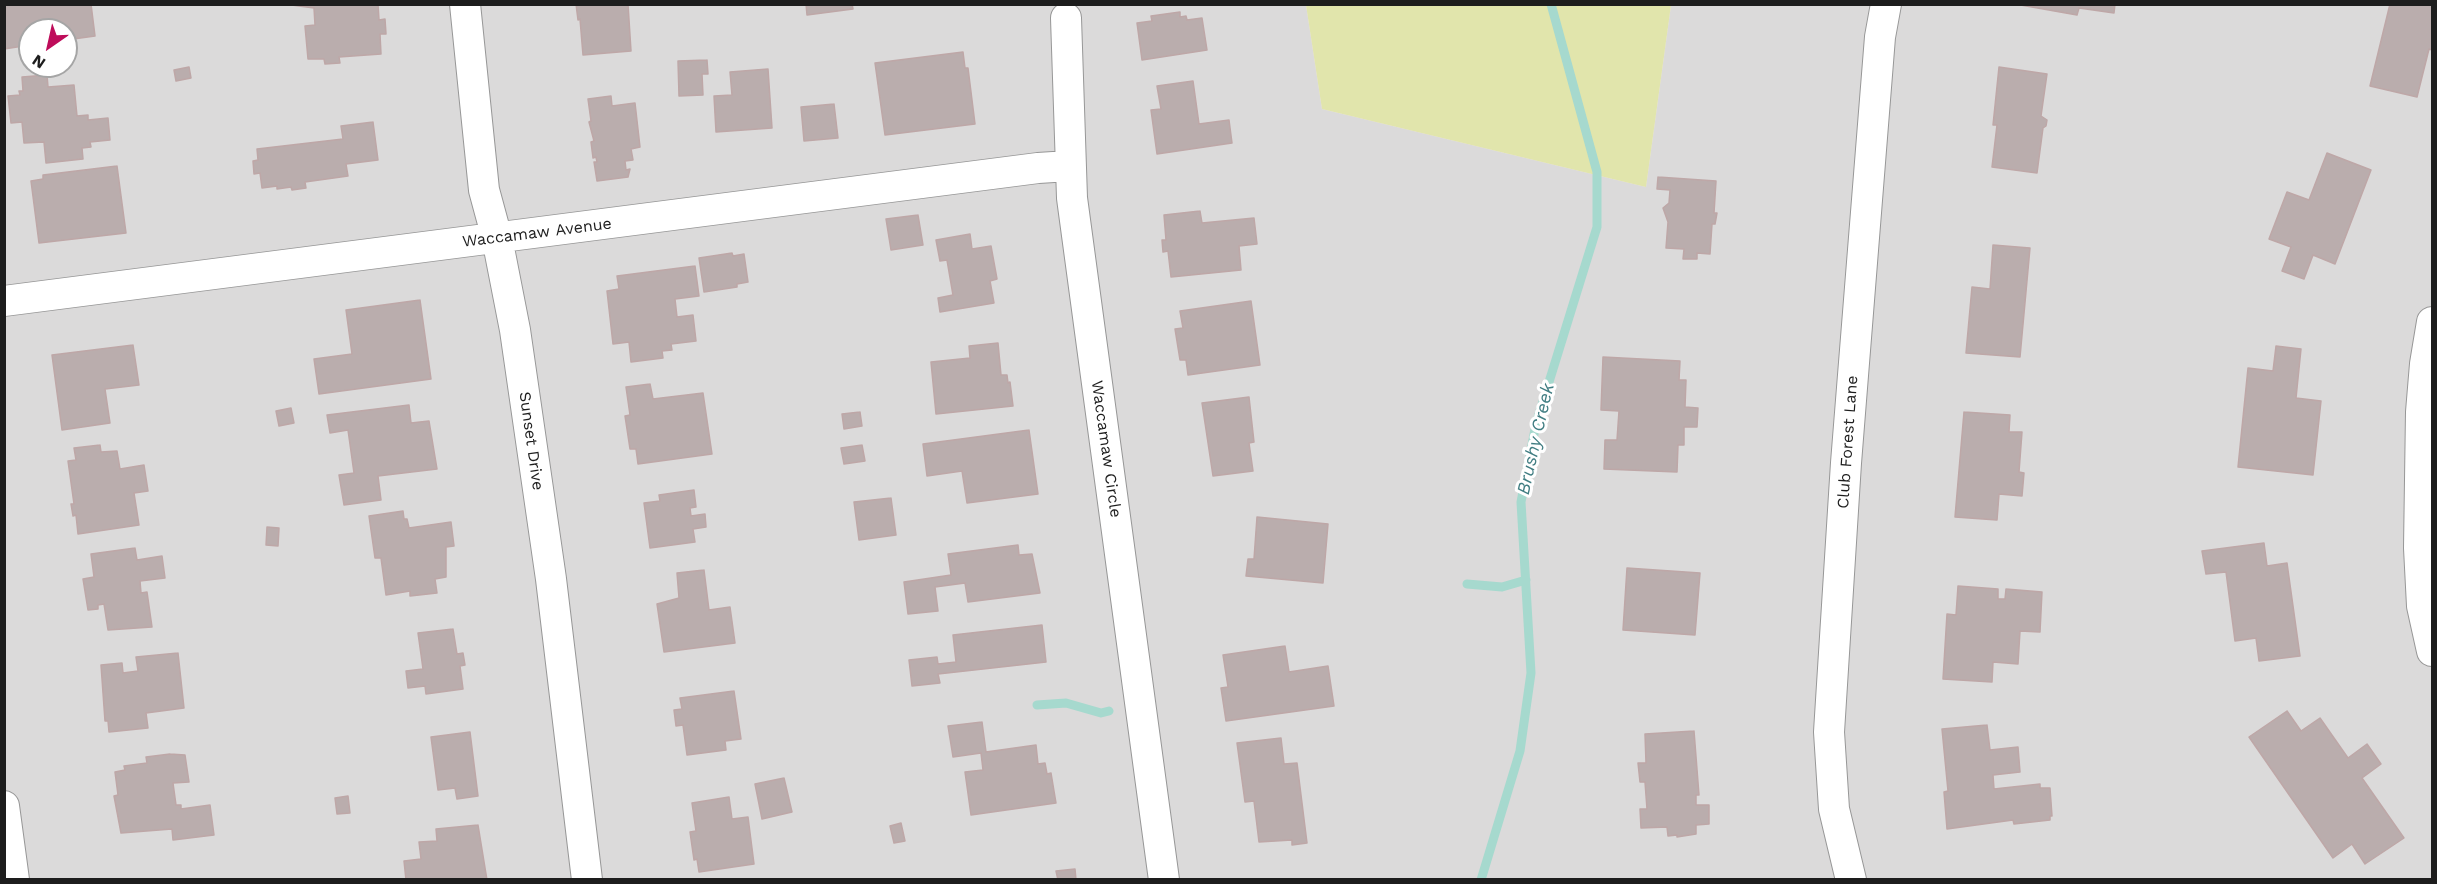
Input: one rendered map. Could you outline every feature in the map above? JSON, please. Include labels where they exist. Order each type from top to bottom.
[{"type":"street","name":"Sunset Drive","points":[[465,4],[484,190],[497,238],[514,330],[551,579],[587,879]]},
{"type":"street","name":"Club Forest Lane","points":[[1851,879],[1834,809],[1829,732],[1848,439],[1880,37],[1886,4]]},
{"type":"street","name":"Waccamaw Circle","points":[[1066,18],[1069,166],[1164,879]]},
{"type":"street","name":"Waccamaw Avenue","points":[[4,301],[1038,168],[1069,166]]},
{"type":"street","points":[[2433,322],[2425,364],[2421,412],[2419,548],[2422,606],[2433,651]]},
{"type":"street","points":[[4,806],[14,879]]},
{"type":"shaded area","points":[[5,5],[1306,5],[1322,109],[1646,187],[1671,5],[2432,5],[2432,879],[5,880]]},
{"type":"green space","points":[[1306,5],[1671,5],[1646,187],[1322,109]]},
{"type":"building","points":[[4,4],[91,4],[95,36],[78,38],[78,18],[18,18],[18,47],[4,49]]},
{"type":"building","points":[[284,4],[378,4],[379,20],[385,19],[386,34],[380,34],[381,54],[339,57],[340,63],[325,64],[324,59],[308,59],[305,26],[315,25],[314,8]]},
{"type":"building","points":[[576,4],[628,4],[631,51],[583,55],[580,19],[578,20]]},
{"type":"building","points":[[806,4],[852,4],[853,9],[807,15]]},
{"type":"building","points":[[2015,4],[2115,4],[2114,13],[2079,8],[2077,15]]},
{"type":"building","points":[[2390,4],[2432,4],[2432,50],[2429,49],[2417,97],[2370,86]]},
{"type":"building","points":[[1180,12],[1180,17],[1186,16],[1187,20],[1202,18],[1207,50],[1142,60],[1137,23],[1152,21],[1151,16]]},
{"type":"building","points":[[963,52],[965,68],[968,68],[975,124],[885,135],[875,63]]},
{"type":"building","points":[[707,60],[708,74],[702,74],[703,95],[679,96],[678,61]]},
{"type":"building","points":[[189,67],[191,78],[176,81],[174,70]]},
{"type":"building","points":[[1999,67],[2047,74],[2041,116],[2047,120],[2043,128],[2037,173],[1992,167],[1997,125],[1993,125]]},
{"type":"building","points":[[768,69],[772,128],[716,132],[714,96],[732,95],[730,72]]},
{"type":"building","points":[[22,78],[47,78],[48,87],[74,85],[77,116],[88,115],[88,120],[108,118],[110,140],[90,142],[91,147],[82,148],[83,159],[46,163],[44,142],[24,143],[22,122],[11,123],[8,96],[20,95],[19,91],[23,91]]},
{"type":"building","points":[[1193,81],[1199,124],[1229,120],[1232,143],[1157,154],[1151,110],[1161,109],[1157,86]]},
{"type":"building","points":[[611,96],[612,106],[635,103],[640,147],[631,149],[633,160],[625,161],[626,170],[630,169],[628,177],[597,181],[594,162],[597,162],[596,157],[593,158],[591,142],[594,141],[589,122],[591,121],[588,99]]},
{"type":"building","points":[[834,104],[838,138],[804,141],[801,107]]},
{"type":"building","points":[[373,122],[378,160],[346,164],[348,176],[305,182],[306,188],[292,190],[291,187],[277,189],[277,186],[262,188],[260,173],[254,174],[253,161],[258,160],[257,149],[343,139],[341,126]]},
{"type":"building","points":[[2327,153],[2371,170],[2335,264],[2313,255],[2304,279],[2282,271],[2291,247],[2269,239],[2287,192],[2309,200]]},
{"type":"building","points":[[117,166],[126,233],[39,243],[31,181],[43,179],[43,175]]},
{"type":"building","points":[[1658,177],[1716,181],[1714,213],[1717,213],[1715,224],[1712,224],[1710,254],[1697,253],[1697,259],[1683,259],[1684,249],[1666,248],[1668,222],[1663,208],[1669,203],[1670,190],[1657,189]]},
{"type":"building","points":[[1200,211],[1202,223],[1254,218],[1257,244],[1239,246],[1241,270],[1171,277],[1168,251],[1163,252],[1162,240],[1166,240],[1164,215]]},
{"type":"building","points":[[918,215],[923,245],[891,250],[886,219]]},
{"type":"building","points":[[970,234],[972,249],[991,246],[997,279],[990,281],[994,303],[940,312],[938,298],[953,295],[947,260],[940,261],[936,240]]},
{"type":"building","points":[[1993,245],[2030,248],[2020,357],[1966,353],[1972,287],[1990,289]]},
{"type":"building","points":[[732,253],[733,256],[744,254],[748,282],[737,284],[737,287],[704,292],[699,258]]},
{"type":"building","points":[[695,266],[699,296],[675,299],[677,317],[693,315],[696,341],[671,344],[672,350],[662,351],[663,358],[631,362],[629,342],[613,344],[607,291],[619,289],[617,276]]},
{"type":"building","points":[[420,300],[431,379],[319,394],[314,359],[352,354],[346,310]]},
{"type":"building","points":[[1251,301],[1260,365],[1188,375],[1186,360],[1180,360],[1175,329],[1183,328],[1180,311]]},
{"type":"building","points":[[998,343],[1001,375],[1007,375],[1008,383],[1010,382],[1013,406],[936,414],[931,362],[970,358],[969,346]]},
{"type":"building","points":[[133,345],[139,385],[105,389],[110,423],[62,430],[52,355]]},
{"type":"building","points":[[2276,346],[2301,349],[2296,398],[2321,401],[2313,475],[2238,467],[2248,368],[2273,371]]},
{"type":"building","points":[[1603,357],[1680,361],[1679,380],[1686,380],[1685,407],[1698,408],[1697,427],[1684,427],[1684,445],[1678,445],[1677,472],[1604,469],[1605,440],[1617,440],[1619,411],[1601,410]]},
{"type":"building","points":[[650,384],[653,399],[703,393],[712,454],[638,464],[636,449],[630,449],[625,416],[630,415],[626,387]]},
{"type":"building","points":[[1249,397],[1254,442],[1249,443],[1253,471],[1213,476],[1202,403]]},
{"type":"building","points":[[409,405],[411,423],[429,421],[437,469],[378,476],[381,500],[344,505],[339,475],[354,473],[348,430],[330,433],[327,415]]},
{"type":"building","points":[[291,408],[294,423],[279,426],[276,411]]},
{"type":"building","points":[[860,412],[862,426],[844,429],[842,414]]},
{"type":"building","points":[[1964,412],[2010,415],[2009,432],[2022,432],[2019,472],[2024,473],[2022,496],[1999,494],[1997,520],[1955,517]]},
{"type":"building","points":[[1029,430],[1038,494],[967,503],[962,471],[927,476],[923,444]]},
{"type":"building","points":[[100,445],[101,452],[117,451],[120,469],[144,465],[148,491],[134,493],[139,525],[78,534],[76,515],[73,516],[71,504],[74,504],[68,461],[76,460],[74,448]]},
{"type":"building","points":[[862,445],[865,461],[844,464],[841,448]]},
{"type":"building","points":[[694,490],[696,507],[690,508],[691,516],[705,514],[706,527],[693,529],[695,542],[650,548],[644,503],[660,501],[659,495]]},
{"type":"building","points":[[891,498],[896,535],[859,540],[854,502]]},
{"type":"building","points":[[403,511],[409,528],[451,522],[454,546],[446,547],[446,577],[435,579],[437,593],[410,596],[410,591],[386,595],[381,558],[375,558],[369,516]]},
{"type":"building","points":[[1257,517],[1328,524],[1323,583],[1246,576],[1248,559],[1254,559]]},
{"type":"building","points":[[267,527],[279,528],[278,546],[266,545]]},
{"type":"building","points":[[2264,543],[2267,566],[2287,563],[2300,656],[2259,661],[2256,638],[2235,641],[2226,572],[2206,574],[2202,551]]},
{"type":"building","points":[[1018,545],[1019,555],[1032,554],[1040,593],[968,602],[965,583],[935,587],[938,611],[908,614],[904,582],[951,575],[948,554]]},
{"type":"building","points":[[135,548],[137,560],[162,556],[165,578],[140,581],[141,593],[147,592],[152,627],[108,630],[104,604],[98,605],[98,609],[88,610],[83,579],[94,577],[91,554]]},
{"type":"building","points":[[1627,568],[1700,573],[1695,635],[1623,630]]},
{"type":"building","points":[[704,570],[709,610],[730,607],[735,643],[664,652],[657,604],[679,598],[677,573]]},
{"type":"building","points":[[1958,586],[1998,589],[1998,599],[2005,599],[2006,589],[2042,592],[2040,632],[2020,631],[2018,664],[1993,662],[1992,682],[1943,679],[1947,614],[1956,615]]},
{"type":"building","points":[[1042,625],[1046,662],[938,674],[940,683],[912,686],[909,660],[937,657],[938,664],[956,662],[953,635]]},
{"type":"building","points":[[453,629],[457,654],[463,653],[465,665],[460,666],[463,689],[426,694],[425,686],[408,688],[406,671],[423,669],[418,633]]},
{"type":"building","points":[[1285,646],[1289,672],[1328,666],[1334,706],[1226,721],[1221,688],[1228,687],[1223,655]]},
{"type":"building","points":[[178,653],[184,708],[146,713],[148,728],[109,732],[108,721],[105,721],[101,665],[122,663],[123,673],[138,671],[136,657]]},
{"type":"building","points":[[734,691],[741,739],[725,741],[726,750],[687,755],[683,725],[676,726],[674,710],[682,709],[680,698]]},
{"type":"building","points":[[2287,711],[2301,731],[2320,718],[2348,758],[2367,744],[2381,764],[2362,778],[2404,838],[2365,864],[2352,844],[2333,858],[2249,737]]},
{"type":"building","points":[[982,722],[986,752],[1036,745],[1038,764],[1045,763],[1047,774],[1051,773],[1056,803],[971,815],[965,772],[983,770],[981,753],[953,757],[948,726]]},
{"type":"building","points":[[1987,725],[1990,750],[2018,747],[2020,772],[1993,775],[1994,789],[2040,784],[2040,788],[2050,788],[2052,816],[2050,820],[2014,824],[2013,820],[1947,829],[1944,792],[1948,791],[1942,729]]},
{"type":"building","points":[[1694,731],[1699,795],[1696,795],[1696,805],[1709,805],[1709,824],[1696,825],[1696,834],[1677,837],[1677,835],[1668,836],[1667,827],[1641,828],[1640,809],[1647,809],[1645,782],[1640,782],[1638,763],[1646,763],[1645,734]]},
{"type":"building","points":[[470,732],[478,796],[457,799],[455,788],[438,790],[431,737]]},
{"type":"building","points":[[1281,738],[1284,764],[1297,763],[1307,843],[1292,845],[1292,840],[1259,842],[1254,801],[1245,802],[1237,743]]},
{"type":"building","points":[[185,755],[189,782],[173,783],[176,805],[181,805],[181,809],[210,805],[214,835],[173,840],[172,829],[121,833],[114,796],[118,795],[115,772],[125,770],[124,766],[147,763],[146,757]]},
{"type":"building","points":[[784,778],[792,812],[762,819],[755,784]]},
{"type":"building","points":[[348,796],[350,813],[337,814],[335,798]]},
{"type":"building","points":[[729,797],[732,819],[748,817],[754,864],[699,872],[697,859],[694,860],[690,832],[696,831],[692,803]]},
{"type":"building","points":[[901,823],[905,841],[894,843],[890,826]]},
{"type":"building","points":[[478,825],[487,880],[406,880],[404,861],[421,859],[419,842],[437,841],[436,829]]},
{"type":"building","points":[[1075,869],[1076,880],[1058,880],[1056,871]]},
{"type":"waterway","name":"Brushy Creek","points":[[1481,880],[1520,751],[1531,673],[1521,502],[1536,424],[1597,227],[1597,172],[1551,4]]},
{"type":"waterway","points":[[1467,584],[1502,587],[1526,580]]},
{"type":"waterway","points":[[1037,705],[1066,703],[1101,713],[1109,711]]}]
